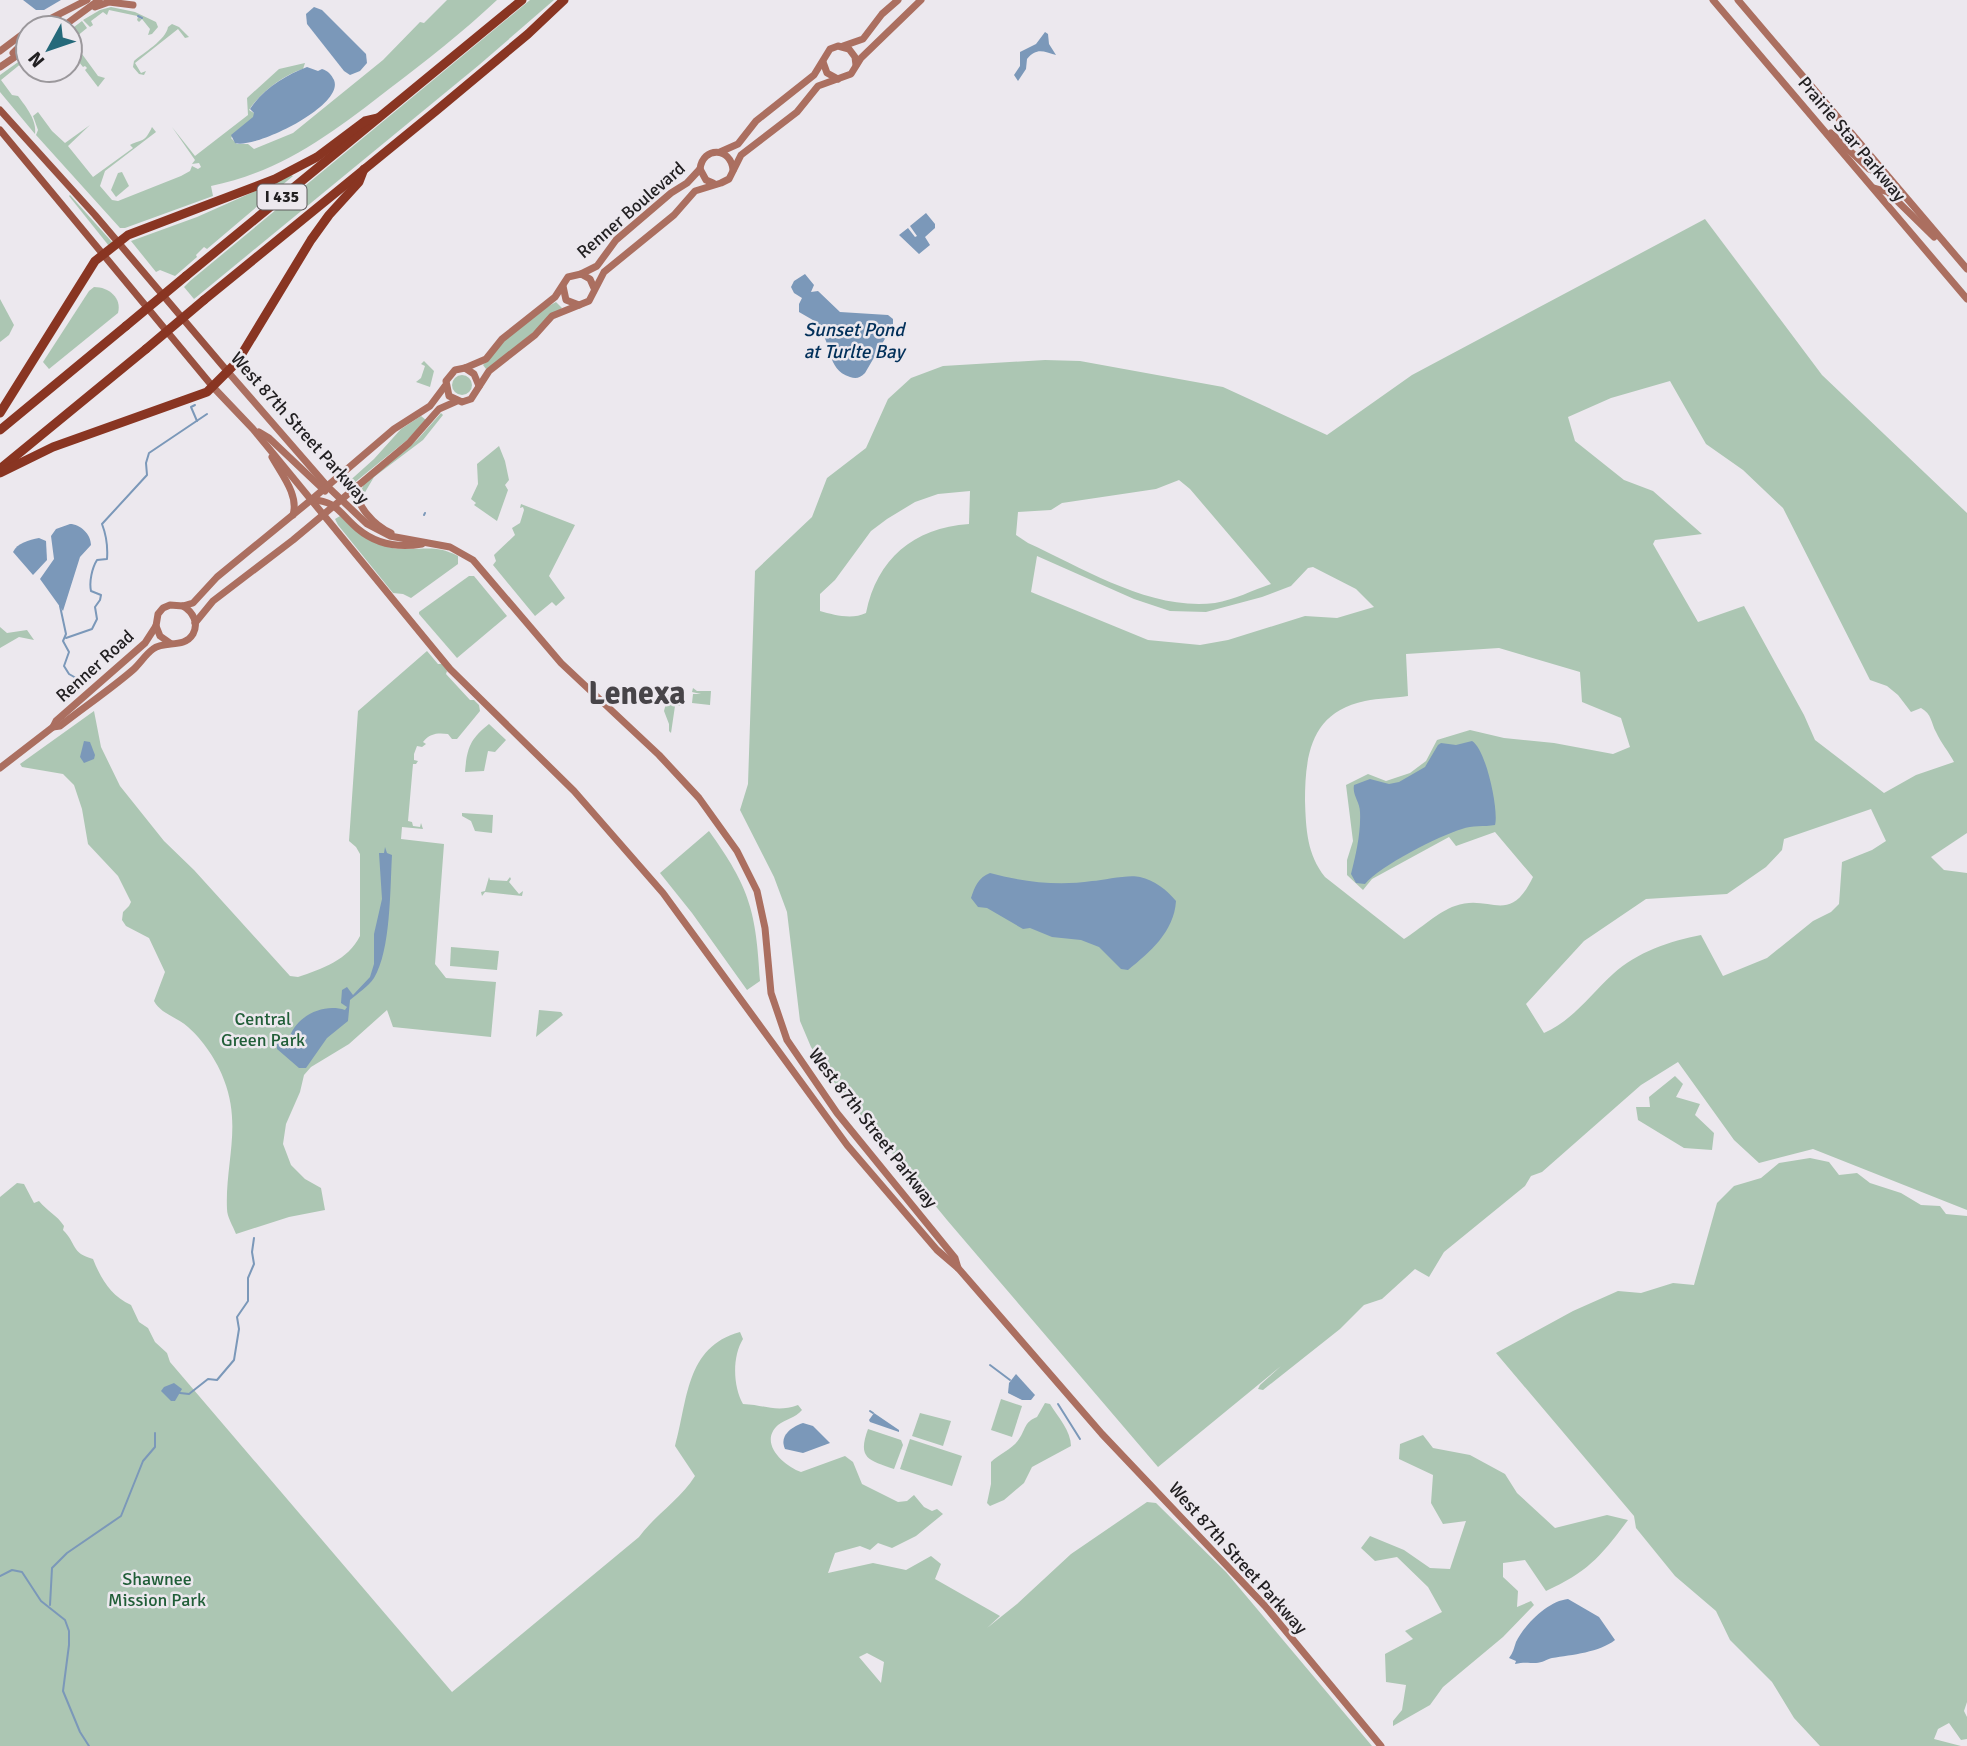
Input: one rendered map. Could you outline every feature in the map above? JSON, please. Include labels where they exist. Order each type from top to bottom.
[{"type":"highway","name":"I 435","points":[[0,430],[522,0]]},
{"type":"highway","name":"I 435","points":[[0,471],[517,43],[564,0]]},
{"type":"highway","points":[[0,413],[94,262],[117,242],[128,235],[275,178],[317,157],[365,121],[378,118]]},
{"type":"highway","points":[[0,471],[53,447],[207,392],[237,362],[320,226],[359,182],[364,169]]},
{"type":"main road","points":[[63,14],[99,0]]},
{"type":"main road","points":[[898,0],[882,14],[863,39],[830,49],[814,75],[756,121],[741,141],[705,156],[700,169],[706,180],[717,184],[726,181],[741,155],[797,111],[818,86],[848,76],[861,58],[921,0]]},
{"type":"main road","name":"Prairie Star Parkway","points":[[1713,0],[1967,299]]},
{"type":"main road","name":"Prairie Star Parkway","points":[[1738,0],[1967,269]]},
{"type":"main road","points":[[66,14],[87,3],[133,5]]},
{"type":"main road","points":[[842,47],[853,53],[855,67]]},
{"type":"main road","points":[[0,67],[14,53]]},
{"type":"main road","points":[[9,59],[14,56]]},
{"type":"main road","points":[[824,62],[827,73],[840,79]]},
{"type":"main road","points":[[1803,106],[1869,169],[1887,176]]},
{"type":"main road","name":"West 87th Street Parkway","points":[[0,110],[95,215],[337,503],[379,532],[455,549],[479,566],[561,663],[677,773],[699,798],[737,850],[750,873],[762,906],[771,993],[787,1040],[837,1113],[955,1258],[958,1268]]},
{"type":"main road","name":"West 87th Street Parkway","points":[[0,130],[213,387],[253,429],[450,669],[489,710],[564,780],[657,887],[847,1145],[937,1250],[958,1268],[1094,1426],[1265,1606],[1381,1746]]},
{"type":"main road","points":[[720,152],[731,160],[733,171]]},
{"type":"main road","name":"Renner Boulevard","points":[[582,274],[597,265],[615,240],[700,169]]},
{"type":"main road","name":"Renner Boulevard","points":[[594,288],[604,272],[620,262],[674,215],[692,193],[699,188],[717,184]]},
{"type":"main road","points":[[1872,188],[1888,192],[1967,269]]},
{"type":"main road","points":[[312,500],[394,429],[429,406],[445,386],[451,372],[486,359],[502,339],[553,299],[572,275],[582,274],[590,279],[594,288],[589,302],[549,319],[535,335],[489,371],[471,399],[457,401],[439,409],[417,435],[323,515]]},
{"type":"main road","points":[[562,286],[566,300],[579,305]]},
{"type":"main road","points":[[465,369],[474,374],[479,387]]},
{"type":"main road","points":[[445,386],[449,396],[457,401]]},
{"type":"main road","points":[[253,429],[270,438],[326,489]]},
{"type":"main road","points":[[261,439],[294,497],[296,506],[293,515]]},
{"type":"main road","points":[[357,486],[358,500],[377,524],[390,533],[428,542]]},
{"type":"main road","points":[[312,500],[337,503]]},
{"type":"main road","name":"Renner Road","points":[[0,768],[53,727],[56,721],[142,646],[156,626],[158,614],[163,608],[193,603],[217,577],[312,500]]},
{"type":"main road","name":"Renner Road","points":[[53,727],[60,726],[134,669],[155,647],[187,640],[195,623],[213,601],[323,515]]},
{"type":"main road","points":[[183,606],[191,612],[195,623]]},
{"type":"main road","points":[[156,626],[160,636],[171,643]]},
{"type":"green space","points":[[447,0],[497,0],[417,68],[306,148],[261,171],[211,186],[213,196],[125,228],[120,228],[36,135],[38,130],[33,116],[38,112],[65,143],[90,125],[68,146],[93,177],[133,148],[130,145],[145,138],[152,127],[156,132],[105,171],[100,186],[112,200],[118,201],[181,176],[190,171],[192,166],[198,169],[201,167],[199,163],[192,164],[195,160],[172,127],[195,156],[248,115],[247,98],[279,69],[305,63],[303,69],[280,80],[259,97],[249,110],[254,113],[254,117],[231,138],[237,144],[248,144],[254,149],[293,133],[383,60],[420,22],[424,23]]},
{"type":"green space","points":[[530,0],[554,0],[194,299],[184,287],[190,281]]},
{"type":"green space","points":[[111,7],[135,12],[156,22],[158,27],[148,35],[150,29],[142,19],[139,22],[137,20],[142,17],[109,10],[107,15],[103,12],[91,21],[93,25],[90,27],[84,19]]},
{"type":"green space","points":[[172,24],[189,37],[185,38],[178,29],[135,63],[141,73],[146,71],[144,75],[139,74],[133,67],[134,61],[159,41]]},
{"type":"green space","points":[[84,57],[98,76],[105,78],[98,87],[85,70]]},
{"type":"green space","points":[[14,65],[14,69],[1,80],[27,109],[33,119],[35,134],[0,92],[0,75]]},
{"type":"green space","points":[[122,172],[129,186],[116,197],[111,190],[118,173]]},
{"type":"green space","points":[[293,176],[207,249],[204,247],[197,257],[175,276],[160,270],[156,272],[131,241],[197,217]]},
{"type":"green space","points":[[69,196],[112,242],[109,246]]},
{"type":"green space","points":[[1705,219],[1822,375],[1967,513],[1967,833],[1931,857],[1944,870],[1967,873],[1967,1210],[1813,1149],[1759,1163],[1734,1140],[1678,1062],[1641,1085],[1542,1172],[1531,1176],[1525,1186],[1444,1252],[1429,1277],[1415,1269],[1382,1299],[1364,1305],[1340,1329],[1263,1390],[1258,1389],[1281,1366],[1158,1467],[947,1220],[829,1076],[811,1047],[800,1021],[787,912],[774,877],[740,810],[748,784],[755,571],[812,517],[827,478],[866,448],[888,399],[911,378],[943,366],[1045,360],[1080,361],[1223,387],[1327,435],[1412,375]],"holes":[[[1670,381],[1706,444],[1743,470],[1783,508],[1870,680],[1887,686],[1911,712],[1921,708],[1925,710],[1954,762],[1916,775],[1884,793],[1815,740],[1744,606],[1698,622],[1653,544],[1655,540],[1702,534],[1653,491],[1624,480],[1575,441],[1568,417],[1611,398]],[[1179,480],[1190,489],[1271,584],[1215,603],[1167,601],[1095,576],[1016,535],[1018,512],[1051,510],[1062,503],[1156,489]],[[970,491],[969,524],[931,532],[901,550],[879,577],[866,613],[849,616],[820,611],[820,594],[835,580],[871,531],[915,502],[938,494]],[[1037,556],[1134,599],[1170,611],[1206,612],[1291,586],[1308,568],[1313,567],[1356,589],[1374,607],[1337,618],[1305,616],[1228,640],[1200,645],[1148,640],[1031,592]],[[1499,648],[1580,672],[1582,702],[1621,718],[1630,747],[1613,754],[1554,743],[1504,738],[1470,730],[1437,740],[1426,761],[1410,773],[1386,781],[1368,774],[1346,785],[1353,841],[1347,860],[1347,875],[1363,890],[1372,879],[1449,837],[1456,846],[1495,832],[1533,877],[1516,901],[1507,905],[1467,903],[1449,908],[1404,939],[1325,877],[1319,868],[1314,860],[1307,832],[1305,784],[1315,738],[1322,725],[1333,715],[1347,707],[1370,700],[1408,696],[1406,654]],[[1871,809],[1886,841],[1842,862],[1839,904],[1767,958],[1723,976],[1701,935],[1666,944],[1622,966],[1564,1022],[1544,1033],[1526,1004],[1584,941],[1646,899],[1727,894],[1766,867],[1782,850],[1784,839]]]},
{"type":"green space","points":[[94,287],[113,294],[118,303],[118,313],[49,369],[43,362]]},
{"type":"green space","points":[[0,299],[14,325],[9,335],[0,342]]},
{"type":"green space","points":[[556,302],[562,308],[486,369],[483,365],[505,340],[538,312]]},
{"type":"green space","points":[[424,361],[434,371],[430,387],[416,382],[421,378],[425,366],[421,364]]},
{"type":"green space","points":[[462,375],[469,378],[472,385],[469,392],[462,395],[455,392],[452,385],[455,378]]},
{"type":"green space","points":[[441,413],[443,415],[423,440],[374,477],[364,494],[360,493],[364,484],[417,440]]},
{"type":"green space","points":[[421,416],[426,420],[407,440],[349,487],[345,485],[374,459],[401,429]]},
{"type":"green space","points":[[499,446],[509,480],[505,485],[508,490],[497,521],[474,505],[476,503],[471,499],[478,484],[477,464]]},
{"type":"green space","points":[[521,504],[575,525],[549,576],[565,598],[556,606],[552,602],[535,616],[493,565],[496,561],[494,555],[515,535],[512,528],[520,523],[524,510],[523,507],[520,508]]},
{"type":"green space","points":[[340,516],[355,530],[379,544],[398,549],[445,551],[458,556],[458,564],[411,598],[393,593],[338,525],[335,519]]},
{"type":"green space","points":[[469,576],[474,576],[507,616],[457,658],[419,612]]},
{"type":"green space","points":[[0,627],[7,633],[27,630],[34,640],[19,637],[0,648]]},
{"type":"green space","name":"Central Green Park","points":[[427,651],[438,664],[442,664],[446,674],[470,700],[479,705],[480,711],[457,739],[452,739],[448,734],[434,734],[423,742],[426,744],[422,747],[417,746],[414,760],[418,761],[413,764],[408,821],[412,822],[413,826],[420,827],[421,823],[423,829],[402,827],[401,839],[444,844],[435,964],[446,978],[496,982],[491,1037],[393,1027],[387,1010],[349,1044],[311,1067],[304,1075],[300,1092],[286,1124],[283,1144],[291,1165],[305,1179],[321,1188],[325,1210],[289,1217],[236,1234],[227,1209],[232,1113],[221,1073],[209,1051],[193,1032],[154,1001],[165,972],[149,938],[126,926],[122,920],[123,912],[131,902],[118,876],[88,844],[82,809],[74,785],[63,774],[22,767],[20,764],[94,711],[101,747],[120,786],[164,841],[194,870],[290,976],[298,977],[325,967],[341,957],[360,936],[360,854],[349,841],[358,711]]},
{"type":"green space","points":[[693,688],[697,691],[711,691],[710,705],[692,703],[693,694],[701,694],[692,692]]},
{"type":"green space","points":[[678,692],[676,702],[680,702],[680,706],[675,706],[671,733],[664,711],[668,695]]},
{"type":"green space","points":[[489,724],[506,740],[495,752],[488,751],[484,771],[465,772],[471,745]]},
{"type":"green space","points":[[462,813],[493,815],[492,833],[475,831],[471,821],[462,816]]},
{"type":"green space","points":[[709,831],[734,869],[753,918],[760,981],[747,990],[660,873]]},
{"type":"green space","points":[[489,877],[490,880],[507,881],[510,877],[509,882],[519,894],[523,891],[522,896],[485,892],[482,896],[481,892],[485,891]]},
{"type":"green space","points":[[451,947],[499,951],[497,970],[450,966]]},
{"type":"green space","points":[[539,1010],[561,1012],[563,1015],[536,1037]]},
{"type":"green space","points":[[1675,1076],[1683,1084],[1676,1097],[1700,1104],[1695,1115],[1714,1133],[1712,1150],[1684,1148],[1638,1120],[1636,1107],[1650,1107],[1649,1097]]},
{"type":"green space","points":[[1810,1158],[1829,1162],[1839,1175],[1857,1173],[1870,1183],[1901,1193],[1921,1205],[1940,1206],[1946,1214],[1967,1216],[1967,1702],[1964,1711],[1967,1717],[1967,1739],[1961,1740],[1949,1723],[1938,1729],[1934,1739],[1961,1746],[1820,1746],[1794,1718],[1772,1682],[1730,1640],[1716,1611],[1675,1576],[1636,1528],[1634,1516],[1496,1353],[1573,1311],[1618,1291],[1641,1293],[1673,1283],[1694,1285],[1717,1203],[1734,1186],[1761,1178],[1779,1163]]},
{"type":"green space","name":"Shawnee Mission Park","points":[[17,1183],[24,1184],[34,1203],[39,1201],[58,1219],[78,1251],[93,1259],[108,1286],[118,1297],[131,1305],[139,1322],[148,1328],[155,1342],[167,1353],[170,1362],[452,1692],[639,1537],[689,1485],[695,1476],[675,1446],[692,1378],[708,1350],[722,1339],[740,1332],[743,1339],[737,1354],[735,1372],[737,1389],[743,1404],[777,1408],[798,1405],[802,1410],[778,1425],[771,1439],[776,1453],[787,1465],[801,1472],[845,1456],[853,1462],[862,1484],[898,1502],[907,1501],[914,1495],[924,1507],[932,1511],[937,1509],[943,1514],[916,1536],[892,1548],[878,1543],[870,1550],[860,1546],[835,1553],[828,1573],[873,1563],[906,1570],[931,1556],[941,1564],[935,1579],[1000,1616],[987,1628],[1071,1554],[1147,1502],[1156,1503],[1226,1572],[1372,1746],[0,1746],[0,1197]],"holes":[[[867,1653],[884,1662],[881,1683],[859,1657]]]},
{"type":"green space","points":[[1001,1399],[1022,1406],[1012,1437],[991,1430]]},
{"type":"green space","points":[[1045,1403],[1050,1404],[1064,1424],[1071,1446],[1032,1467],[1024,1483],[1004,1500],[990,1506],[987,1503],[991,1484],[991,1462],[1016,1443],[1027,1424],[1037,1417]]},
{"type":"green space","points":[[920,1413],[951,1421],[943,1446],[912,1436]]},
{"type":"green space","points":[[868,1429],[901,1440],[903,1445],[894,1469],[868,1457],[864,1447]]},
{"type":"green space","points":[[1423,1435],[1433,1448],[1470,1455],[1505,1474],[1517,1493],[1555,1528],[1607,1515],[1628,1520],[1593,1562],[1573,1577],[1546,1591],[1525,1560],[1503,1563],[1503,1577],[1518,1591],[1517,1607],[1531,1601],[1534,1605],[1503,1637],[1443,1687],[1430,1705],[1393,1726],[1393,1721],[1402,1710],[1406,1685],[1386,1682],[1385,1654],[1413,1639],[1405,1631],[1442,1612],[1428,1587],[1397,1557],[1375,1561],[1361,1548],[1370,1536],[1404,1550],[1430,1568],[1450,1569],[1466,1521],[1443,1524],[1431,1503],[1433,1475],[1399,1459],[1400,1444]]},
{"type":"green space","points":[[910,1439],[962,1456],[952,1486],[900,1469]]},
{"type":"water","points":[[23,0],[61,0],[44,10],[36,10]]},
{"type":"water","points":[[314,7],[322,10],[366,54],[367,63],[360,71],[350,75],[344,71],[307,24],[306,14]]},
{"type":"water","points":[[1045,32],[1056,55],[1041,51],[1034,53],[1027,59],[1026,69],[1018,81],[1014,75],[1020,66],[1020,52],[1036,44]]},
{"type":"water","points":[[307,67],[318,71],[322,69],[333,78],[334,90],[326,102],[277,133],[260,140],[235,143],[231,135],[253,117],[254,113],[250,109],[261,95],[291,74]]},
{"type":"water","points":[[926,213],[935,228],[925,237],[930,245],[919,254],[899,235],[908,228],[917,236],[910,226]]},
{"type":"water","name":"Sunset Pond at Turlte Bay","points":[[805,274],[814,285],[811,292],[818,291],[840,312],[888,315],[893,319],[893,325],[860,377],[850,377],[837,368],[826,340],[817,327],[818,323],[799,312],[802,298],[794,293],[791,287],[794,281]]},
{"type":"water","points":[[70,524],[84,530],[91,545],[80,557],[63,611],[40,579],[54,559],[51,536],[56,529]]},
{"type":"water","points":[[39,538],[46,541],[47,560],[33,575],[13,552],[20,544]]},
{"type":"water","points":[[84,741],[90,742],[95,755],[94,759],[84,763],[80,757]]},
{"type":"water","points":[[1472,741],[1482,755],[1490,780],[1495,825],[1470,827],[1452,833],[1396,861],[1365,884],[1356,883],[1351,874],[1359,836],[1360,812],[1354,785],[1370,779],[1389,784],[1399,782],[1425,767],[1441,743],[1456,745]]},
{"type":"water","points":[[385,847],[387,853],[392,855],[391,885],[387,936],[380,966],[372,981],[350,1000],[348,1021],[327,1038],[306,1068],[299,1068],[277,1049],[277,1041],[283,1036],[290,1036],[299,1022],[313,1012],[329,1008],[345,1010],[347,1007],[341,1003],[342,990],[347,987],[353,995],[370,977],[374,964],[374,934],[382,899],[379,853],[384,853]]},
{"type":"water","points":[[990,873],[1053,883],[1140,877],[1164,889],[1176,901],[1171,922],[1160,940],[1128,970],[1121,969],[1099,947],[1081,940],[1052,937],[1030,928],[1023,929],[987,908],[978,907],[971,898],[972,894],[980,880]]},
{"type":"water","points":[[1016,1374],[1035,1395],[1031,1400],[1022,1400],[1008,1393],[1009,1383]]},
{"type":"water","points":[[174,1383],[182,1389],[175,1401],[171,1401],[161,1391]]},
{"type":"water","points":[[874,1413],[899,1430],[899,1432],[870,1422]]},
{"type":"water","points":[[803,1423],[813,1426],[830,1443],[803,1453],[785,1449],[784,1440],[787,1433]]},
{"type":"water","points":[[1568,1599],[1599,1617],[1615,1640],[1585,1652],[1538,1663],[1515,1664],[1516,1661],[1509,1658],[1525,1628],[1545,1609]]},
{"type":"waterway","points":[[138,16],[142,18]]},
{"type":"waterway","points":[[195,405],[191,407],[197,421]]},
{"type":"waterway","points":[[66,638],[92,629],[97,619],[95,607],[101,595],[91,591],[90,583],[97,560],[107,559],[107,542],[102,524],[147,475],[149,453],[207,414]]},
{"type":"waterway","points":[[60,606],[66,634],[63,641],[69,652],[64,666],[69,674],[76,678]]},
{"type":"waterway","points":[[180,1393],[189,1394],[208,1379],[217,1380],[234,1360],[239,1329],[237,1317],[248,1301],[248,1278],[254,1264],[254,1238]]},
{"type":"waterway","points":[[990,1365],[1010,1380]]},
{"type":"waterway","points":[[1058,1404],[1080,1439]]},
{"type":"waterway","points":[[50,1605],[52,1568],[67,1553],[121,1516],[143,1461],[155,1447],[155,1433]]},
{"type":"waterway","points":[[0,1576],[12,1570],[22,1572],[41,1601],[65,1620],[69,1631],[69,1645],[63,1691],[80,1732],[89,1746]]},
{"type":"district","name":"Lenexa","points":[[637,693]]}]
